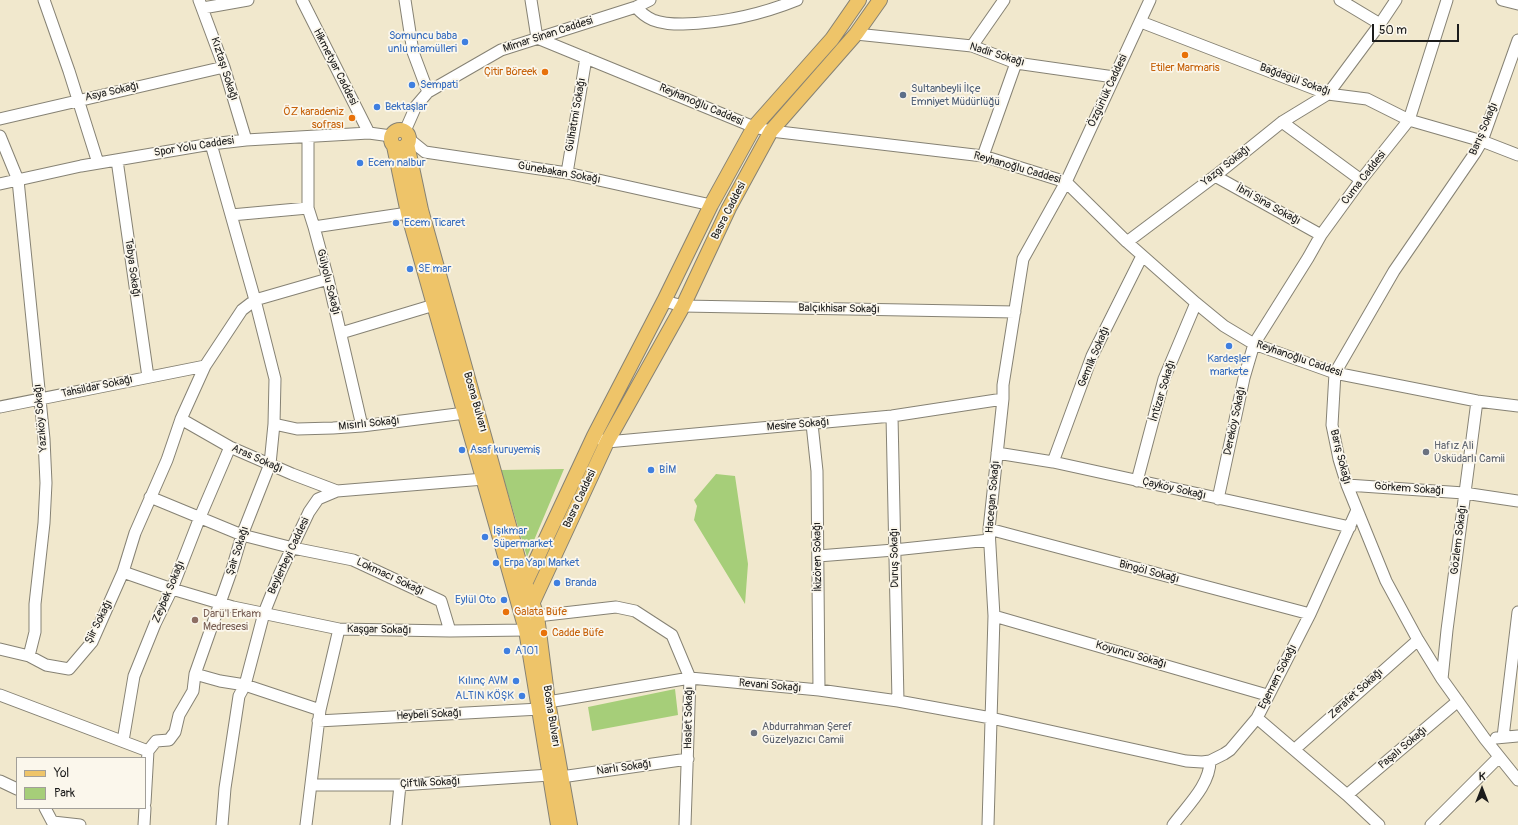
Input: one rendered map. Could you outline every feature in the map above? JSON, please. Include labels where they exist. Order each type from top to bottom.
[{"type":"main road","name":"Basra Caddesi","points":[[517,599],[594,436],[664,301],[711,204],[754,127],[832,40],[859,0]]},
{"type":"main road","name":"Basra Caddesi","points":[[534,610],[607,442],[683,306],[729,208],[771,131],[856,34],[880,0]]},
{"type":"main road","points":[[392,141],[399,148],[407,138]]},
{"type":"main road","name":"Bosna Bulvarı","points":[[407,138],[421,210],[534,610],[544,706],[555,776],[558,825]]},
{"type":"main road","name":"Bosna Bulvarı","points":[[392,141],[408,213],[526,630],[544,706]]},
{"type":"main road","points":[[517,599],[534,610]]},
{"type":"main road","name":"Bosna Bulvarı","points":[[555,776],[570,825]]},
{"type":"street","points":[[44,0],[98,163]]},
{"type":"street","points":[[201,4],[248,0]]},
{"type":"street","name":"Hikmetyar Caddesi","points":[[302,0],[369,133]]},
{"type":"street","points":[[405,0],[413,52],[428,92]]},
{"type":"street","points":[[531,0],[537,38]]},
{"type":"street","name":"Mimar Sinan Caddesi","points":[[407,138],[416,106],[428,92],[501,50],[636,7],[650,0]]},
{"type":"street","points":[[636,7],[649,18],[662,23],[705,23],[738,19],[797,0]]},
{"type":"street","points":[[972,46],[1004,0]]},
{"type":"street","name":"Özgürlük Caddesi","points":[[1066,182],[1150,0]]},
{"type":"street","points":[[1340,0],[1380,24]]},
{"type":"street","points":[[1328,94],[1396,0]]},
{"type":"street","name":"Cuma Caddesi","points":[[1254,344],[1308,258],[1320,235],[1361,180],[1409,120],[1447,0]]},
{"type":"street","points":[[1502,0],[1518,4]]},
{"type":"street","name":"Kıztaşı Sokağı","points":[[201,4],[224,66],[246,140]]},
{"type":"street","name":"Bağdagül Sokağı","points":[[1141,22],[1328,94],[1367,99],[1409,120],[1482,141],[1518,155]]},
{"type":"street","name":"Nadir Sokağı","points":[[856,34],[972,46],[1016,63],[1114,77]]},
{"type":"street","name":"Reyhanoğlu Caddesi","points":[[537,38],[754,127],[771,131],[983,156],[1066,182],[1142,256],[1196,303],[1224,326],[1254,344],[1335,373],[1477,401],[1518,406]]},
{"type":"street","name":"Barış Sokağı","points":[[1518,40],[1476,154],[1394,271],[1335,373],[1332,425],[1338,459],[1386,581],[1418,640],[1442,679],[1485,740],[1518,780]]},
{"type":"street","name":"Gülhatmi Sokağı","points":[[567,173],[586,58]]},
{"type":"street","points":[[983,156],[1016,63]]},
{"type":"street","name":"Asya Sokağı","points":[[0,119],[224,66]]},
{"type":"street","name":"Yazgı Sokağı","points":[[1127,242],[1215,176],[1282,122],[1328,94]]},
{"type":"street","points":[[1282,122],[1361,180]]},
{"type":"street","name":"Spor Yolu Caddesi","points":[[0,184],[98,163],[211,144],[246,140],[369,133],[392,141]]},
{"type":"street","name":"Yazıköy Sokağı","points":[[0,136],[18,180],[44,439],[46,483],[44,523],[35,604],[35,632],[30,656]]},
{"type":"street","name":"Gülyolu Sokağı","points":[[308,137],[308,208],[328,279],[362,426]]},
{"type":"street","name":"Günebakan Sokağı","points":[[407,138],[425,152],[567,173],[711,204]]},
{"type":"street","name":"Şair Sokağı","points":[[148,751],[156,741],[169,740],[175,732],[179,715],[193,691],[195,674],[232,569],[242,535],[270,464],[274,424],[275,379],[255,300],[211,144]]},
{"type":"street","name":"Tabya Sokağı","points":[[117,160],[148,377]]},
{"type":"street","name":"İbni Sina Sokağı","points":[[1215,176],[1320,235]]},
{"type":"street","name":"Hacegan Sokağı","points":[[988,825],[994,616],[989,535],[998,453],[1003,385],[1023,259],[1066,182]]},
{"type":"street","points":[[230,215],[308,208]]},
{"type":"street","points":[[314,227],[408,213]]},
{"type":"street","name":"Gemlik Sokağı","points":[[1053,462],[1092,356],[1142,256]]},
{"type":"street","points":[[123,572],[135,533],[167,460],[181,419],[205,366],[242,310],[255,300],[328,279]]},
{"type":"street","name":"Balçıkhisar Sokağı","points":[[664,301],[683,306],[1015,312]]},
{"type":"street","name":"İntizar Sokağı","points":[[1138,481],[1164,379],[1196,303]]},
{"type":"street","points":[[341,333],[434,305]]},
{"type":"street","name":"Dereköy Sokağı","points":[[1218,499],[1244,378],[1254,344]]},
{"type":"street","name":"Tahsildar Sokağı","points":[[0,408],[205,366]]},
{"type":"street","name":"Mesire Sokağı","points":[[594,436],[607,442],[812,424],[892,416],[1003,399]]},
{"type":"street","name":"Gözlem Sokağı","points":[[1442,679],[1464,493],[1477,401]]},
{"type":"street","name":"Mısırlı Sokağı","points":[[274,424],[297,429],[362,426],[465,413]]},
{"type":"street","name":"Duruş Sokağı","points":[[892,416],[898,701]]},
{"type":"street","name":"Aras Sokağı","points":[[181,419],[230,447],[292,474],[337,491]]},
{"type":"street","name":"İkizören Sokağı","points":[[812,424],[817,471],[819,690]]},
{"type":"street","name":"Zeybek Sokağı","points":[[123,741],[134,676],[155,624],[172,590],[200,517],[230,447]]},
{"type":"street","name":"Çayköy Sokağı","points":[[998,453],[1053,462],[1350,527]]},
{"type":"street","name":"Beylerbeyi Caddesi","points":[[222,825],[225,788],[239,696],[245,685],[264,613],[280,573],[318,499],[337,491],[484,479]]},
{"type":"street","name":"Görkem Sokağı","points":[[1347,485],[1464,493],[1518,501]]},
{"type":"street","name":"Lokmacı Sokağı","points":[[150,497],[242,535],[293,548],[353,560],[441,601],[450,631]]},
{"type":"street","name":"Egemen Sokağı","points":[[1357,510],[1310,614],[1267,695],[1257,718],[1295,749],[1379,825]]},
{"type":"street","points":[[818,556],[894,550],[989,535]]},
{"type":"street","name":"Bingöl Sokağı","points":[[989,535],[1310,614]]},
{"type":"street","name":"Şiir Sokağı","points":[[0,649],[30,656],[46,665],[69,668],[92,642],[123,572]]},
{"type":"street","name":"Kaşgar Sokağı","points":[[123,572],[172,590],[233,608],[339,629],[450,631],[526,630]]},
{"type":"street","name":"Haslet Sokağı","points":[[534,610],[616,607],[635,611],[672,635],[690,678],[685,825]]},
{"type":"street","points":[[526,630],[534,610]]},
{"type":"street","points":[[1503,737],[1518,612]]},
{"type":"street","name":"Koyuncu Sokağı","points":[[994,616],[1267,695]]},
{"type":"street","points":[[306,825],[318,721],[339,629]]},
{"type":"street","name":"Zerafet Sokağı","points":[[1295,749],[1418,640]]},
{"type":"street","points":[[195,674],[220,681],[245,685],[320,710]]},
{"type":"street","name":"Revani Sokağı","points":[[544,706],[690,678],[819,690],[898,701],[992,718],[1186,761],[1194,762],[1210,760]]},
{"type":"street","points":[[0,695],[148,751],[146,786]]},
{"type":"street","name":"Paşalı Sokağı","points":[[1347,795],[1458,701]]},
{"type":"street","name":"Heybeli Sokağı","points":[[318,721],[544,706]]},
{"type":"street","points":[[1173,825],[1205,782],[1210,771],[1210,760],[1217,758],[1230,750],[1257,718]]},
{"type":"street","points":[[1485,740],[1518,736]]},
{"type":"street","points":[[1431,825],[1499,757]]},
{"type":"street","name":"Narlı Sokağı","points":[[555,776],[688,759]]},
{"type":"street","name":"Çiftlik Sokağı","points":[[310,785],[400,785],[555,776]]},
{"type":"street","points":[[0,781],[16,789]]},
{"type":"street","points":[[396,825],[400,785]]},
{"type":"street","points":[[46,809],[53,823],[80,825]]},
{"type":"street","points":[[144,825],[145,809]]},
{"type":"green space","points":[[564,469],[527,557],[501,470]]},
{"type":"green space","points":[[716,474],[735,476],[748,564],[745,604],[694,520],[697,506],[694,500]]},
{"type":"green space","points":[[675,689],[678,715],[592,731],[588,707]]},
{"type":"place","name":"Somuncu baba unlu mamülleri","points":[[465,42]]},
{"type":"place","name":"Etiler Marmaris","points":[[1185,55]]},
{"type":"place","name":"Çitir Böreek","points":[[545,72]]},
{"type":"place","name":"Sempati","points":[[412,85]]},
{"type":"place","name":"Sultanbeyli İlçe Emniyet Müdürlüğü","points":[[903,95]]},
{"type":"place","name":"Bektaşlar","points":[[377,107]]},
{"type":"place","name":"ÖZ karadeniz sofrası","points":[[352,118]]},
{"type":"place","name":"Ecem nalbur","points":[[360,163]]},
{"type":"place","name":"Ecem Ticaret","points":[[396,223]]},
{"type":"place","name":"SE mar","points":[[410,269]]},
{"type":"place","name":"Kardeşler markete","points":[[1229,346]]},
{"type":"place","name":"Asaf kuruyemiş","points":[[462,450]]},
{"type":"place","name":"Hafız Ali Üsküdarlı Camii","points":[[1426,452]]},
{"type":"place","name":"BİM","points":[[651,470]]},
{"type":"place","name":"Işıkmar Süpermarket","points":[[485,537]]},
{"type":"place","name":"Erpa Yapı Market","points":[[496,563]]},
{"type":"place","name":"Branda","points":[[557,583]]},
{"type":"place","name":"Eylül Oto","points":[[504,600]]},
{"type":"place","name":"Galata Büfe","points":[[506,612]]},
{"type":"place","name":"Darü'l Erkam Medresesi","points":[[195,620]]},
{"type":"place","name":"Cadde Büfe","points":[[544,633]]},
{"type":"place","name":"A101","points":[[507,651]]},
{"type":"place","name":"Kılınç AVM","points":[[516,681]]},
{"type":"place","name":"ALTIN KÖŞK","points":[[522,696]]},
{"type":"place","name":"Abdurrahman Şeref Güzelyazıcı Camii","points":[[754,733]]}]
